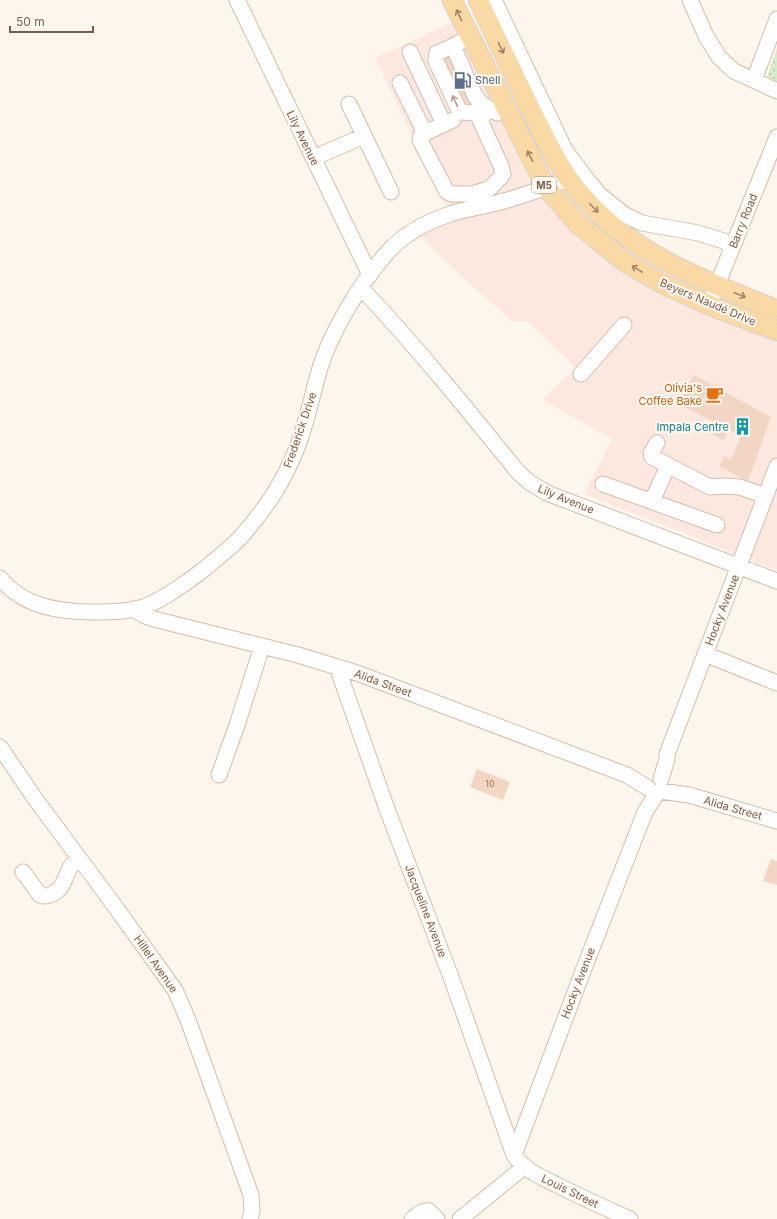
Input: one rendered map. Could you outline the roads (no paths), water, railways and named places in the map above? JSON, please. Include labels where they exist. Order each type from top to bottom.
[{"type":"main road","name":"Beyers Naudé Drive","points":[[452,0],[469,37],[546,187],[578,224],[625,262],[659,282],[709,305],[777,331]]},
{"type":"main road","name":"Beyers Naudé Drive","points":[[478,0],[550,150],[568,179],[583,198],[604,219],[629,238],[671,265],[717,286],[777,310]]},
{"type":"street","name":"Lily Avenue","points":[[237,0],[370,275]]},
{"type":"street","points":[[494,0],[566,150],[600,195],[626,215],[642,223],[698,233],[733,244]]},
{"type":"street","points":[[690,0],[706,36],[719,57],[734,71],[777,91]]},
{"type":"street","points":[[754,80],[777,19]]},
{"type":"street","points":[[469,37],[437,53],[436,61],[460,110],[471,113],[487,108]]},
{"type":"street","points":[[452,46],[479,102],[487,108],[512,120]]},
{"type":"street","points":[[410,52],[449,122],[421,135],[420,140],[447,192],[452,194],[472,194],[489,189],[501,178],[503,174],[501,166],[480,120],[487,108]]},
{"type":"street","points":[[400,83],[425,133]]},
{"type":"street","points":[[349,104],[391,192]]},
{"type":"street","points":[[313,158],[364,136]]},
{"type":"street","name":"Barry Road","points":[[709,305],[777,137]]},
{"type":"street","name":"Frederick Drive","points":[[0,580],[19,595],[46,608],[66,611],[108,612],[145,606],[156,601],[191,579],[227,550],[239,538],[274,493],[288,469],[298,445],[321,366],[328,349],[346,313],[361,288],[396,243],[422,226],[453,214],[507,207],[546,187],[568,179]]},
{"type":"street","name":"Lily Avenue","points":[[361,288],[402,332],[517,471],[529,482],[547,493],[777,581]]},
{"type":"street","points":[[581,374],[624,325]]},
{"type":"street","points":[[657,443],[651,455],[668,466],[710,488],[724,486],[770,491]]},
{"type":"street","points":[[652,501],[668,466]]},
{"type":"street","name":"Hocky Avenue","points":[[514,1155],[583,971],[645,812],[666,763],[667,754],[705,654],[770,491],[777,466]]},
{"type":"street","points":[[603,484],[717,525]]},
{"type":"street","name":"Alida Street","points":[[133,609],[154,619],[298,654],[427,699],[627,775],[641,776],[656,785],[685,792],[689,795],[777,821]]},
{"type":"street","points":[[219,775],[262,646]]},
{"type":"street","points":[[705,654],[777,683]]},
{"type":"street","name":"Jacqueline Avenue","points":[[337,667],[387,809],[450,977],[514,1155]]},
{"type":"street","name":"Hillel Avenue","points":[[0,747],[36,800],[172,985],[180,999],[251,1194],[251,1215]]},
{"type":"street","points":[[24,872],[40,895],[48,896],[59,891],[70,867],[79,859]]},
{"type":"street","name":"Louis Street","points":[[514,1155],[518,1161],[531,1172],[566,1190],[630,1219]]},
{"type":"street","points":[[460,1219],[524,1167]]},
{"type":"street","points":[[412,1219],[422,1212],[429,1211],[436,1219]]},
{"type":"place","name":"Shell","points":[[462,80]]},
{"type":"place","name":"Olivia's Coffee Bake","points":[[715,394]]},
{"type":"place","name":"Impala Centre","points":[[742,427]]}]
